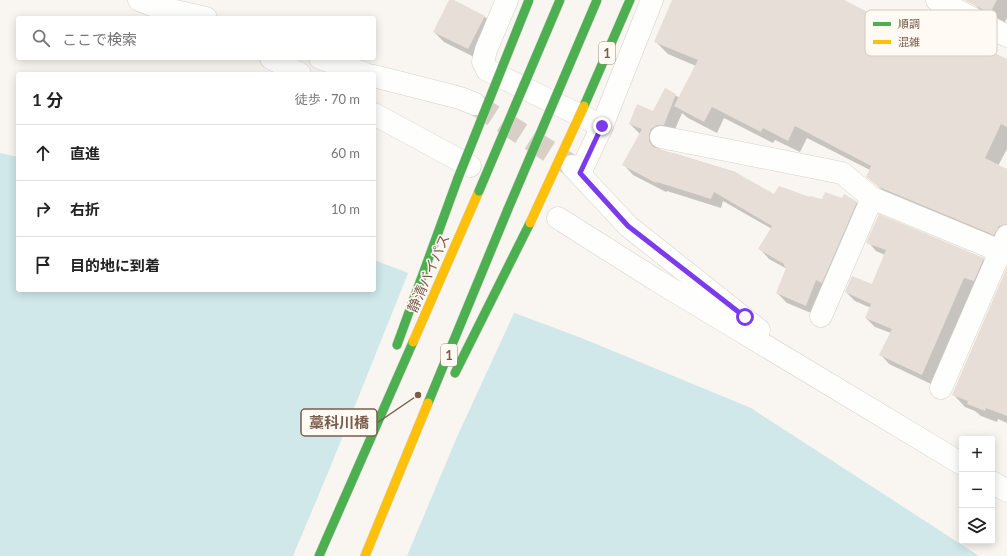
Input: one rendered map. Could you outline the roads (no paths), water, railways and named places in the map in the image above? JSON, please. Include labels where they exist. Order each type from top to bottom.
[{"type":"highway","points":[[393,356],[473,138],[529,0]]},
{"type":"highway","name":"静清バイパス","points":[[319,556],[354,473],[479,191],[560,0]]},
{"type":"highway","name":"1","points":[[365,556],[390,500],[508,209],[597,0]]},
{"type":"highway","name":"1","points":[[450,382],[530,224],[584,106],[630,0]]},
{"type":"highway","points":[[354,473],[383,386]]},
{"type":"highway","name":"1","points":[[390,500],[432,417]]},
{"type":"street","points":[[139,0],[180,16]]},
{"type":"street","points":[[507,0],[486,50],[483,62],[486,70],[602,126]]},
{"type":"street","points":[[652,0],[602,126],[576,170],[628,226],[745,317],[801,368]]},
{"type":"street","points":[[937,0],[956,10]]},
{"type":"street","points":[[164,9],[197,16]]},
{"type":"street","points":[[997,31],[1007,36]]},
{"type":"street","points":[[275,60],[296,72]]},
{"type":"street","points":[[326,60],[360,72]]},
{"type":"street","points":[[376,77],[460,98],[475,104]]},
{"type":"street","points":[[376,115],[470,166]]},
{"type":"street","points":[[662,137],[842,173],[872,198],[1003,244],[940,388]]},
{"type":"street","points":[[821,316],[872,198]]},
{"type":"street","points":[[558,218],[801,368],[959,462]]},
{"type":"street","points":[[995,484],[1007,491]]},
{"type":"water","points":[[0,153],[16,157],[16,292],[376,292],[376,261],[584,339],[751,408],[979,556],[0,556]]},
{"type":"tunnel","points":[[475,104],[572,166]]},
{"type":"place","name":"藁科川橋","points":[[418,395]]}]
